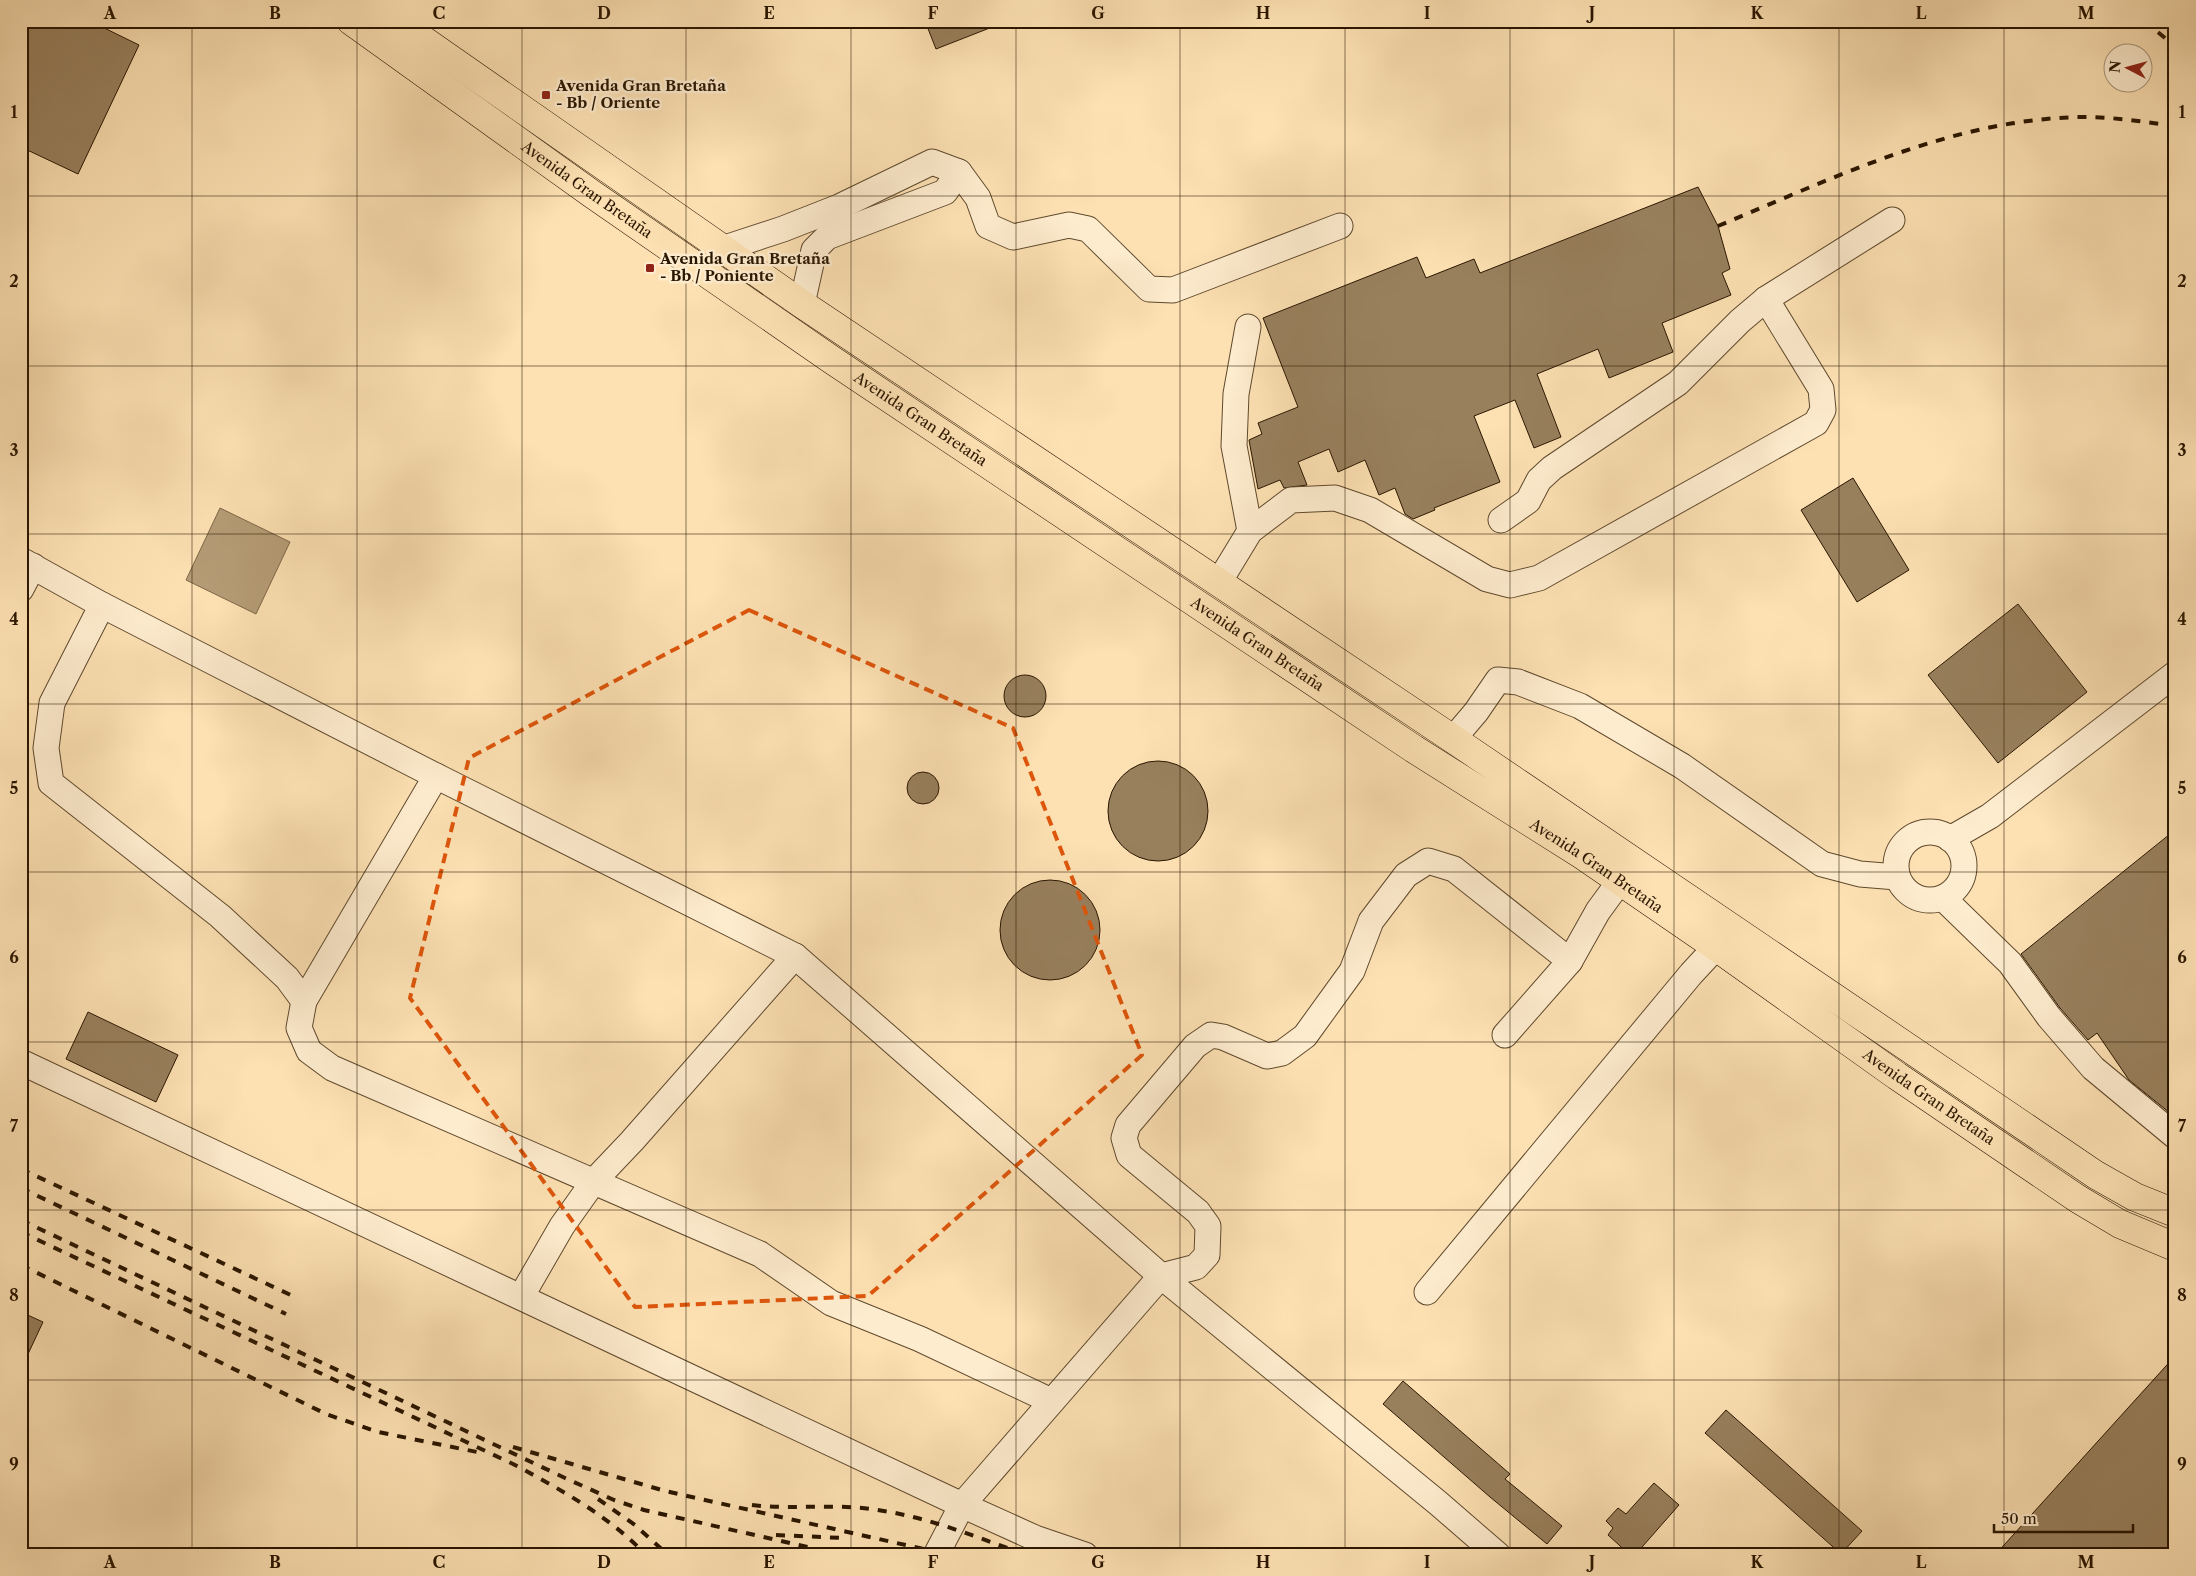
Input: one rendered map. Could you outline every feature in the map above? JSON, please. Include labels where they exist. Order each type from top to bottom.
[{"type":"main road","name":"Avenida Gran Bretaña","points":[[351,21],[592,194],[832,360],[1422,754],[1540,828],[1716,947],[1897,1076],[2091,1208],[2142,1235],[2175,1247]]},
{"type":"main road","name":"Avenida Gran Bretaña","points":[[396,21],[802,304],[1454,739],[2096,1174],[2135,1197],[2175,1213]]},
{"type":"lane","points":[[722,249],[783,229],[946,192],[959,172],[978,198],[988,226],[1013,237],[1068,225],[1088,229],[1149,289],[1173,290],[1340,226]]},
{"type":"lane","points":[[802,304],[814,250],[846,216]]},
{"type":"lane","points":[[1501,520],[1528,501],[1539,480],[1552,468],[1678,383],[1740,321],[1766,299],[1892,220]]},
{"type":"lane","points":[[1219,582],[1250,531],[1291,500],[1335,498],[1370,510],[1487,579],[1510,585],[1539,578],[1816,423],[1823,410],[1821,389],[1766,299]]},
{"type":"lane","points":[[1248,327],[1236,394],[1234,446],[1250,531]]},
{"type":"lane","points":[[21,589],[27,563],[102,605],[436,776],[795,956],[1161,1276],[1438,1503],[1498,1555]]},
{"type":"lane","points":[[102,605],[52,703],[46,748],[51,783],[220,916],[287,978],[304,1001]]},
{"type":"lane","points":[[1950,839],[1990,816],[2175,674]]},
{"type":"lane","points":[[1454,739],[1498,680],[1518,682],[1580,706],[1682,766],[1822,864],[1860,874],[1897,877]]},
{"type":"lane","points":[[436,776],[304,1001],[299,1028],[309,1051],[332,1068],[760,1254],[831,1303],[920,1339],[1051,1401]]},
{"type":"lane","points":[[1923,833],[1937,833],[1950,839],[1959,850],[1963,863],[1962,877],[1955,890],[1943,898],[1929,900],[1916,898],[1904,889],[1897,877],[1896,863],[1900,849],[1910,839],[1923,833]]},
{"type":"lane","points":[[936,1555],[962,1505],[1161,1276],[1196,1267],[1207,1255],[1208,1226],[1198,1212],[1129,1154],[1124,1138],[1128,1125],[1195,1046],[1211,1035],[1223,1036],[1267,1056],[1282,1053],[1305,1036],[1352,971],[1371,921],[1406,875],[1428,861],[1454,869],[1570,960]]},
{"type":"lane","points":[[1505,1035],[1570,960],[1598,911],[1620,882]]},
{"type":"lane","points":[[1943,898],[2010,963],[2049,1017],[2092,1068],[2175,1136]]},
{"type":"lane","points":[[1426,1292],[1691,974],[1716,947]]},
{"type":"lane","points":[[521,1297],[562,1226],[594,1181],[632,1141],[795,956]]},
{"type":"lane","points":[[21,1062],[962,1505],[1035,1538],[1085,1555]]},
{"type":"highlighted area","points":[[749,610],[1013,728],[1142,1055],[868,1296],[635,1307],[410,998],[469,758]]},
{"type":"shaded area","points":[[220,508],[290,542],[256,614],[186,580]]},
{"type":"building","points":[[21,21],[90,21],[139,45],[78,174],[21,147]]},
{"type":"building","points":[[925,21],[1005,21],[1005,22],[936,49]]},
{"type":"building","points":[[1698,187],[1718,226],[1730,269],[1722,273],[1731,295],[1662,323],[1673,352],[1609,378],[1598,349],[1537,374],[1561,437],[1534,448],[1515,400],[1474,416],[1500,482],[1434,508],[1435,510],[1413,519],[1405,514],[1395,488],[1379,495],[1365,460],[1338,472],[1329,449],[1298,462],[1307,485],[1284,488],[1280,480],[1258,489],[1249,440],[1262,434],[1258,423],[1298,407],[1263,318],[1417,257],[1426,278],[1474,259],[1480,273]]},
{"type":"building","points":[[1853,478],[1909,570],[1857,602],[1801,510]]},
{"type":"building","points":[[2018,604],[2087,692],[1998,763],[1928,675]]},
{"type":"building","points":[[1025,675],[1040,681],[1046,696],[1040,711],[1025,717],[1010,711],[1004,696],[1010,681]]},
{"type":"building","points":[[1158,761],[1177,765],[1193,776],[1204,792],[1208,811],[1204,830],[1193,846],[1177,857],[1158,861],[1139,857],[1123,846],[1112,830],[1108,811],[1112,792],[1123,776],[1139,765]]},
{"type":"building","points":[[923,772],[929,773],[934,777],[938,782],[938,794],[934,799],[929,803],[923,804],[917,803],[912,799],[908,794],[907,788],[908,782],[912,777],[917,773]]},
{"type":"building","points":[[2175,830],[2175,1117],[2129,1080],[2097,1033],[2088,1040],[2060,1008],[2021,954]]},
{"type":"building","points":[[1050,880],[1069,884],[1085,895],[1096,911],[1100,930],[1096,949],[1085,965],[1069,976],[1050,980],[1031,976],[1015,965],[1004,949],[1000,930],[1004,911],[1015,895],[1031,884]]},
{"type":"building","points":[[88,1012],[178,1055],[156,1102],[66,1059]]},
{"type":"building","points":[[21,1312],[43,1322],[21,1369]]},
{"type":"building","points":[[2175,1356],[2175,1555],[1995,1555]]},
{"type":"building","points":[[1403,1381],[1510,1474],[1505,1479],[1562,1526],[1547,1544],[1383,1404]]},
{"type":"building","points":[[1726,1410],[1862,1531],[1841,1554],[1705,1433]]},
{"type":"building","points":[[1654,1483],[1679,1505],[1635,1555],[1630,1555],[1608,1535],[1613,1528],[1606,1521],[1618,1508],[1626,1514]]},
{"type":"railway","points":[[2144,21],[2175,46]]},
{"type":"railway","points":[[1718,226],[1896,154],[1942,139],[1989,128],[2036,120],[2084,117],[2175,126]]},
{"type":"railway","points":[[21,1169],[295,1297]]},
{"type":"railway","points":[[21,1188],[286,1314]]},
{"type":"railway","points":[[21,1220],[614,1500],[644,1510],[843,1555]]},
{"type":"railway","points":[[21,1232],[513,1464],[583,1504],[616,1528],[646,1555]]},
{"type":"railway","points":[[21,1265],[326,1414],[378,1432],[477,1452]]},
{"type":"railway","points":[[513,1447],[665,1491],[950,1555]]},
{"type":"railway","points":[[598,1499],[635,1525],[668,1555]]},
{"type":"railway","points":[[752,1505],[846,1507],[896,1513],[953,1529],[1027,1555]]},
{"type":"railway","points":[[776,1535],[843,1538]]},
{"type":"place","name":"Avenida Gran Bretaña - Bb / Oriente","points":[[546,95]]},
{"type":"place","name":"Avenida Gran Bretaña - Bb / Poniente","points":[[650,268]]}]
